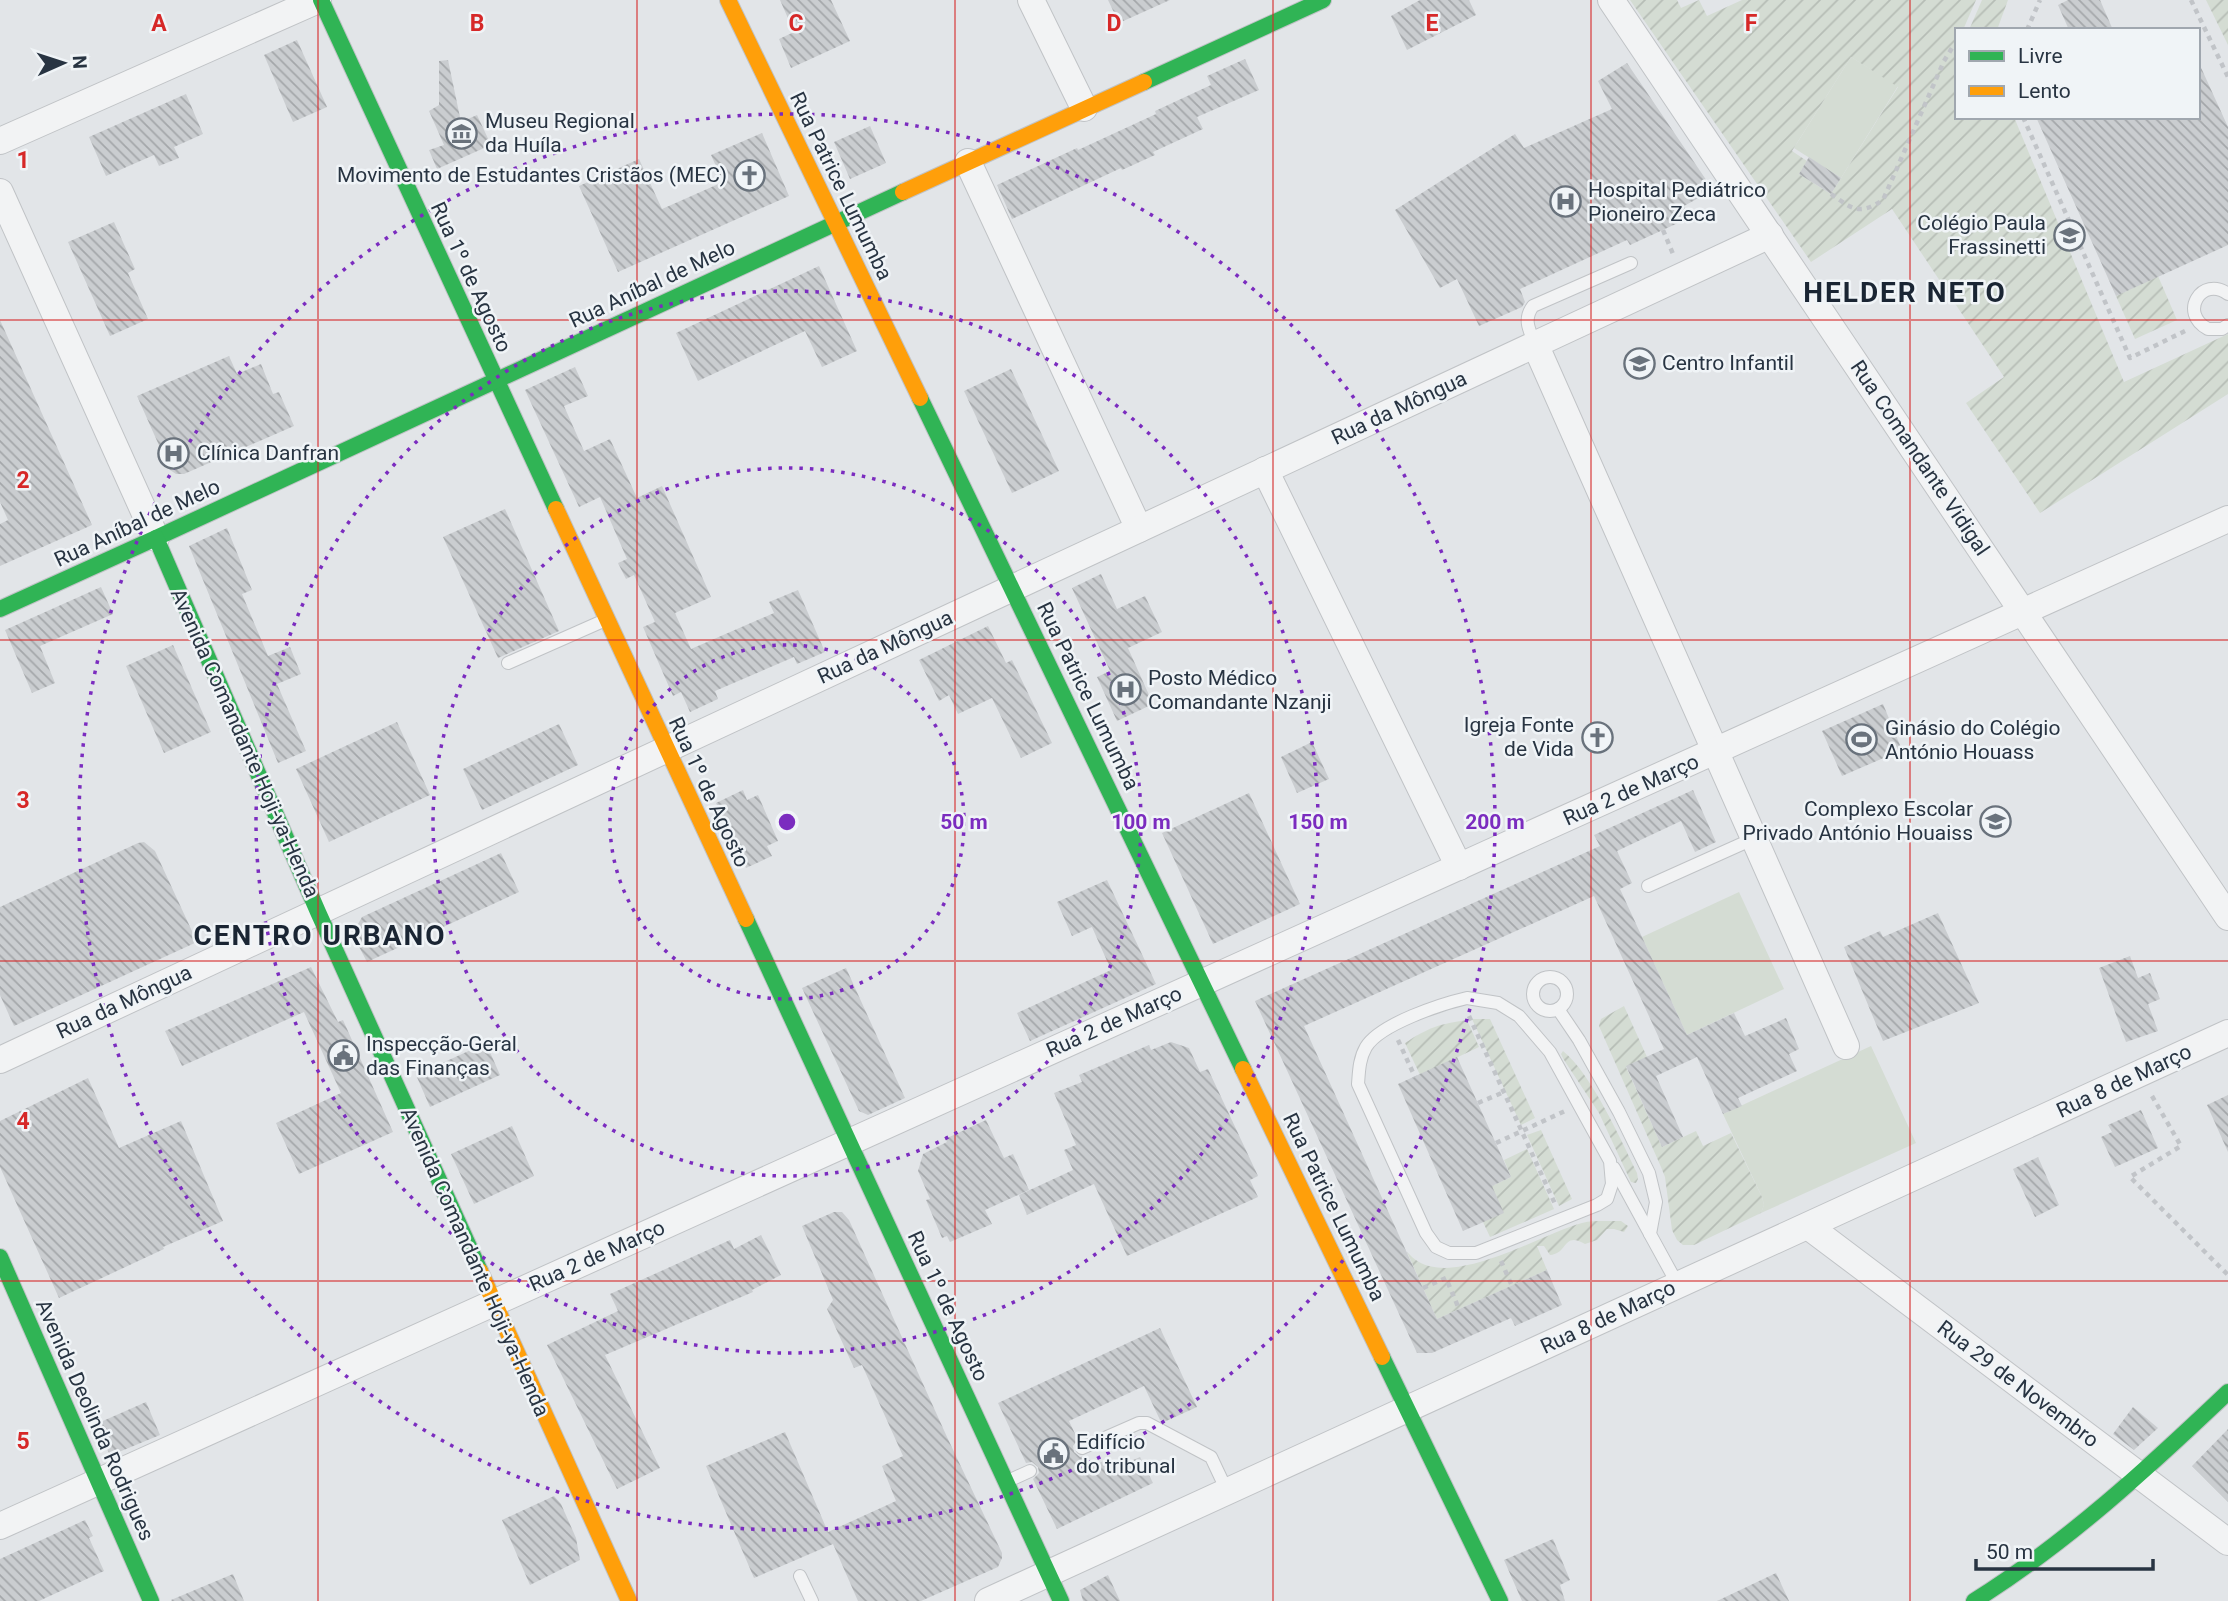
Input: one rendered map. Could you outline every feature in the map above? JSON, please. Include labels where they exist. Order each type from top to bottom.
[{"type":"main road","name":"Rua 1º de Agosto","points":[[320,0],[495,380],[571,532],[606,619],[618,634],[666,749],[1061,1601]]},
{"type":"main road","name":"Rua Patrice Lumumba","points":[[728,0],[1500,1601]]},
{"type":"main road","name":"Rua Aníbal de Melo","points":[[0,609],[1323,0]]},
{"type":"main road","name":"Avenida Comandante Hoji-ya-Henda","points":[[156,538],[318,912],[629,1601]]},
{"type":"main road","name":"Avenida Deolinda Rodrigues","points":[[0,1257],[151,1601]]},
{"type":"main road","points":[[1974,1601],[2013,1578],[2103,1508],[2228,1392]]},
{"type":"street","points":[[0,141],[320,0]]},
{"type":"street","points":[[1031,0],[1084,108]]},
{"type":"street","name":"Rua Comandante Vidigal","points":[[1611,0],[2228,917]]},
{"type":"street","points":[[968,162],[1139,529]]},
{"type":"street","name":"Avenida Comandante Hoji-ya-Henda","points":[[0,192],[156,538]]},
{"type":"street","name":"Rua da Môngua","points":[[0,1060],[1770,235]]},
{"type":"street","points":[[1535,344],[1846,1046]]},
{"type":"street","points":[[1265,470],[1459,867]]},
{"type":"street","name":"Rua 2 de Março","points":[[0,1526],[2228,519]]},
{"type":"street","name":"Rua 8 de Março","points":[[988,1601],[2228,1033]]},
{"type":"street","name":"Rua 29 de Novembro","points":[[1808,1226],[2228,1542]]},
{"type":"lane","points":[[1535,344],[1527,325],[1527,317],[1533,306],[1631,263]]},
{"type":"lane","points":[[2228,294],[2217,289],[2204,291],[2193,307],[2200,324],[2208,329],[2215,331],[2228,325]]},
{"type":"lane","points":[[508,663],[606,619]]},
{"type":"lane","points":[[1648,886],[1755,838]]},
{"type":"lane","points":[[1610,1161],[1612,1184],[1607,1199],[1476,1253],[1449,1253],[1436,1247],[1426,1233],[1358,1084],[1359,1065],[1366,1046],[1381,1032],[1432,1008],[1467,998],[1498,1003],[1519,1016],[1550,1052],[1579,1104],[1678,1285]]},
{"type":"lane","points":[[1558,1009],[1579,1040],[1619,1112],[1649,1173],[1656,1202],[1650,1234]]},
{"type":"lane","points":[[1082,1448],[1139,1423],[1147,1423],[1211,1457],[1227,1492]]},
{"type":"lane","points":[[1006,1482],[1030,1471]]},
{"type":"lane","points":[[800,1576],[813,1601]]},
{"type":"path","points":[[2028,28],[2040,0]]},
{"type":"path","points":[[2191,0],[2228,77]]},
{"type":"path","points":[[1831,194],[1853,208],[1868,209],[1883,200],[1944,61],[1952,48],[1955,48]]},
{"type":"path","points":[[2025,119],[2130,358],[2200,324]]},
{"type":"path","points":[[1663,230],[1675,258]]},
{"type":"path","points":[[1461,1000],[1562,1219]]},
{"type":"path","points":[[1392,1027],[1415,1077]]},
{"type":"path","points":[[1478,1103],[1504,1091]]},
{"type":"path","points":[[2152,1096],[2180,1146],[2130,1177],[2228,1275]]},
{"type":"path","points":[[1496,1143],[1579,1104]]},
{"type":"path","points":[[1495,1246],[1512,1286]]},
{"type":"path","points":[[1423,1288],[1446,1278],[1459,1309]]},
{"type":"shaded area","name":"Colégio Paula Frassinetti","points":[[1630,0],[1677,0],[1681,8],[1699,0],[1707,16],[1742,0],[1976,0],[1964,28],[1955,28],[1955,119],[2015,119],[2124,382],[2228,334],[2228,394],[2040,513],[1966,403],[2004,377],[1892,209],[1811,262]],"holes":[[[1851,57],[1898,87],[1831,194],[1799,174],[1807,161],[1792,151]]]},
{"type":"shaded area","points":[[1982,0],[2008,0],[1998,28],[1970,28]]},
{"type":"shaded area","points":[[2206,0],[2228,0],[2228,45]]},
{"type":"shaded area","points":[[1851,57],[1898,86],[1841,178],[1794,148]]},
{"type":"shaded area","points":[[2158,276],[2177,320],[2135,339],[2116,296]]},
{"type":"shaded area","points":[[1739,892],[1784,989],[1687,1035],[1642,937]]},
{"type":"shaded area","points":[[1624,1006],[1647,1057],[1626,1067],[1662,1147],[1696,1131],[1703,1146],[1731,1133],[1762,1197],[1764,1205],[1761,1213],[1694,1245],[1683,1245],[1672,1230],[1665,1177],[1599,1026],[1601,1019]]},
{"type":"shaded area","points":[[1472,1019],[1490,1019],[1535,1118],[1521,1125]]},
{"type":"shaded area","points":[[1467,1020],[1479,1047],[1420,1075],[1405,1043],[1435,1027]]},
{"type":"shaded area","points":[[1871,1046],[1916,1143],[1761,1213],[1764,1205],[1762,1197],[1723,1114]]},
{"type":"shaded area","points":[[1563,1051],[1574,1061],[1604,1108],[1637,1173],[1636,1183],[1631,1182],[1599,1113],[1564,1060],[1561,1054]]},
{"type":"shaded area","points":[[1541,1130],[1572,1199],[1559,1206],[1527,1135]]},
{"type":"shaded area","points":[[1527,1149],[1554,1209],[1490,1237],[1483,1222],[1492,1186],[1511,1177],[1504,1160]]},
{"type":"shaded area","points":[[1621,1221],[1628,1226],[1624,1232],[1607,1229],[1597,1240],[1585,1244],[1573,1240],[1556,1254],[1550,1255],[1544,1246],[1537,1246],[1547,1270],[1437,1319],[1407,1252],[1419,1262],[1436,1267],[1456,1267],[1501,1255],[1582,1223]]},
{"type":"building","points":[[780,0],[831,0],[850,41],[791,68],[779,39],[794,32]]},
{"type":"building","points":[[1108,0],[1170,0],[1119,23]]},
{"type":"building","points":[[1420,0],[1469,0],[1476,15],[1407,50],[1391,16]]},
{"type":"building","points":[[2068,0],[2100,0],[2112,28],[2068,28],[2058,5]]},
{"type":"building","points":[[297,40],[327,107],[293,122],[264,55]]},
{"type":"building","points":[[1245,59],[1259,90],[1197,117],[1203,129],[1153,152],[1155,155],[1012,219],[997,185],[1156,114],[1155,111],[1211,85],[1207,76]]},
{"type":"building","name":"Museu Regional da Huíla","points":[[448,60],[461,122],[477,115],[491,145],[437,169],[429,150],[444,145],[429,111],[439,105],[439,61]]},
{"type":"building","name":"Hospital Pediátrico Pioneiro Zeca","points":[[1627,63],[1713,190],[1684,206],[1689,218],[1630,245],[1627,240],[1520,289],[1525,302],[1522,307],[1479,326],[1457,279],[1440,288],[1395,210],[1515,134],[1524,148],[1612,109],[1598,81]]},
{"type":"building","points":[[2200,65],[2228,127],[2228,245],[2116,296],[2037,119],[2200,119]]},
{"type":"building","points":[[186,94],[203,134],[174,147],[179,158],[159,166],[154,155],[106,176],[89,137]]},
{"type":"building","points":[[870,126],[886,163],[850,179],[834,142]]},
{"type":"building","points":[[762,133],[789,196],[618,272],[579,186],[639,159],[662,209],[723,182],[711,155]]},
{"type":"building","points":[[1809,157],[1841,178],[1831,194],[1799,174]]},
{"type":"building","points":[[114,222],[135,269],[128,273],[148,319],[110,336],[68,242]]},
{"type":"building","points":[[819,266],[857,351],[822,367],[805,331],[698,381],[676,333]]},
{"type":"building","points":[[0,320],[92,525],[0,566],[0,524],[8,520],[0,502]]},
{"type":"building","points":[[229,356],[237,374],[261,364],[273,394],[279,392],[294,426],[184,474],[176,474],[170,470],[137,396]]},
{"type":"building","points":[[575,367],[588,396],[564,406],[584,451],[610,439],[637,498],[662,486],[711,597],[675,613],[691,649],[774,613],[769,602],[798,590],[825,652],[797,664],[794,657],[715,691],[718,699],[690,712],[681,692],[673,696],[643,627],[655,622],[634,575],[626,579],[618,563],[627,559],[600,497],[579,507],[525,390]]},
{"type":"building","points":[[1011,369],[1059,471],[1012,493],[964,391]]},
{"type":"building","points":[[505,509],[559,631],[498,658],[443,537]]},
{"type":"building","points":[[227,528],[252,590],[242,594],[268,656],[290,647],[301,674],[277,684],[306,751],[278,763],[189,546]]},
{"type":"building","points":[[1101,574],[1117,609],[1145,596],[1162,632],[1128,648],[1153,704],[1117,721],[1097,677],[1110,671],[1072,588]]},
{"type":"building","points":[[101,587],[113,614],[40,646],[55,683],[32,693],[5,630]]},
{"type":"building","points":[[988,626],[1006,663],[1012,660],[1052,743],[1021,758],[992,698],[958,714],[949,695],[939,701],[919,660]]},
{"type":"building","points":[[173,645],[211,732],[164,753],[126,666]]},
{"type":"building","name":"Ginásio do Colégio António Houass","points":[[1883,704],[1902,750],[1842,776],[1822,731]]},
{"type":"building","points":[[397,722],[430,795],[329,842],[296,769]]},
{"type":"building","points":[[559,724],[578,765],[482,810],[463,769]]},
{"type":"building","points":[[1312,742],[1329,779],[1297,793],[1281,757]]},
{"type":"building","points":[[743,790],[747,800],[758,795],[778,841],[767,846],[772,856],[746,868],[716,803]]},
{"type":"building","points":[[1693,790],[1716,842],[1695,852],[1681,821],[1617,851],[1632,883],[1620,889],[1687,1035],[1734,1013],[1745,1036],[1786,1018],[1799,1049],[1789,1054],[1797,1071],[1738,1098],[1742,1106],[1723,1114],[1697,1057],[1656,1076],[1683,1137],[1662,1147],[1626,1066],[1664,1049],[1594,896],[1304,1026],[1437,1319],[1547,1270],[1562,1305],[1515,1326],[1511,1318],[1432,1353],[1417,1353],[1255,1001],[1600,846],[1594,835]]},
{"type":"building","points":[[1249,793],[1300,904],[1213,944],[1162,833]]},
{"type":"building","points":[[144,842],[155,851],[197,942],[14,1026],[0,995],[0,907]]},
{"type":"building","points":[[501,853],[519,892],[367,962],[355,939],[354,931],[362,917]]},
{"type":"building","points":[[1107,880],[1156,984],[1030,1041],[1017,1013],[1111,970],[1092,927],[1072,936],[1057,902]]},
{"type":"building","points":[[1938,913],[1979,1003],[1883,1041],[1844,947],[1880,931],[1883,937]]},
{"type":"building","points":[[2130,956],[2138,978],[2150,973],[2160,999],[2148,1004],[2158,1031],[2126,1042],[2099,968]]},
{"type":"building","points":[[311,967],[338,1022],[343,1020],[393,1132],[299,1174],[276,1123],[341,1093],[304,1012],[182,1066],[165,1031]]},
{"type":"building","points":[[846,968],[905,1098],[868,1115],[859,1111],[802,988]]},
{"type":"building","points":[[1171,1042],[1189,1048],[1200,1072],[1208,1069],[1258,1176],[1250,1180],[1258,1197],[1127,1256],[1094,1184],[1027,1215],[1019,1195],[1073,1170],[1064,1150],[1076,1145],[1054,1093],[1082,1082],[1079,1075],[1149,1045],[1151,1050]]},
{"type":"building","points":[[486,1043],[500,1075],[430,1107],[416,1075]]},
{"type":"building","points":[[1457,1057],[1511,1177],[1492,1186],[1504,1213],[1463,1231],[1398,1084]]},
{"type":"building","points":[[88,1078],[119,1148],[181,1121],[223,1221],[59,1298],[0,1167],[0,1121]]},
{"type":"building","points":[[2228,1095],[2228,1152],[2207,1105]]},
{"type":"building","points":[[2141,1110],[2158,1148],[2115,1167],[2101,1137],[2112,1132],[2108,1125]]},
{"type":"building","points":[[986,1120],[1004,1158],[1013,1154],[1029,1190],[985,1210],[992,1224],[950,1242],[947,1236],[942,1238],[926,1200],[930,1199],[918,1171],[923,1154],[947,1142],[945,1139]]},
{"type":"building","points":[[512,1126],[534,1176],[474,1204],[451,1154]]},
{"type":"building","points":[[2038,1157],[2059,1205],[2035,1217],[2013,1169]]},
{"type":"building","points":[[834,1212],[842,1212],[849,1220],[1002,1553],[998,1567],[921,1601],[858,1601],[833,1544],[754,1578],[706,1466],[785,1432],[828,1532],[896,1501],[882,1466],[903,1456],[862,1365],[854,1368],[827,1309],[833,1300],[802,1226]]},
{"type":"building","points":[[761,1235],[781,1275],[752,1290],[753,1292],[605,1355],[660,1468],[617,1489],[547,1345],[618,1311],[610,1294],[730,1240],[734,1249]]},
{"type":"building","points":[[1160,1328],[1197,1407],[1164,1422],[1160,1420],[1144,1386],[1069,1421],[1078,1440],[1073,1446],[1074,1452],[1080,1457],[1085,1456],[1090,1467],[1106,1460],[1111,1470],[1140,1457],[1153,1483],[1057,1529],[1033,1479],[1039,1473],[1038,1467],[1032,1462],[1026,1463],[998,1403]]},
{"type":"building","points":[[146,1402],[160,1435],[114,1454],[109,1453],[96,1424]]},
{"type":"building","points":[[2133,1407],[2158,1428],[2134,1450],[2113,1434]]},
{"type":"building","points":[[2228,1429],[2228,1502],[2192,1466]]},
{"type":"building","points":[[554,1496],[561,1504],[576,1538],[580,1560],[530,1585],[502,1520]]},
{"type":"building","points":[[85,1520],[93,1536],[89,1538],[104,1571],[39,1601],[0,1601],[0,1559]]},
{"type":"building","points":[[1553,1539],[1570,1580],[1560,1585],[1565,1601],[1522,1601],[1504,1560]]},
{"type":"building","points":[[1776,1573],[1789,1601],[1717,1601]]},
{"type":"building","points":[[233,1574],[244,1601],[171,1600]]},
{"type":"building","points":[[1108,1575],[1120,1601],[1083,1601],[1080,1590]]},
{"type":"traffic: fast","points":[[321,0],[556,509]]},
{"type":"traffic: fast","points":[[1144,82],[1323,0]]},
{"type":"traffic: fast","points":[[156,538],[903,192]]},
{"type":"traffic: fast","points":[[920,398],[1243,1069]]},
{"type":"traffic: fast","points":[[0,609],[156,538],[318,912],[480,1271]]},
{"type":"traffic: fast","points":[[746,919],[1061,1601]]},
{"type":"traffic: fast","points":[[0,1257],[151,1601]]},
{"type":"traffic: fast","points":[[1382,1357],[1500,1601]]},
{"type":"traffic: fast","points":[[1974,1601],[2075,1529],[2228,1392]]},
{"type":"traffic: slow","points":[[728,0],[920,398]]},
{"type":"traffic: slow","points":[[903,192],[1144,82]]},
{"type":"traffic: slow","points":[[556,509],[746,919]]},
{"type":"traffic: slow","points":[[1243,1069],[1382,1357]]},
{"type":"traffic: slow","points":[[480,1271],[629,1601]]},
{"type":"place","name":"Museu Regional da Huíla","points":[[462,133]]},
{"type":"place","name":"Movimento de Estudantes Cristãos (MEC)","points":[[750,175]]},
{"type":"place","name":"Hospital Pediátrico Pioneiro Zeca","points":[[1565,202]]},
{"type":"place","name":"Colégio Paula Frassinetti","points":[[2069,235]]},
{"type":"place","name":"Centro Infantil","points":[[1639,363]]},
{"type":"place","name":"Clínica Danfran","points":[[174,453]]},
{"type":"place","name":"Posto Médico Comandante Nzanji","points":[[1125,690]]},
{"type":"place","name":"Igreja Fonte de Vida","points":[[1597,737]]},
{"type":"place","name":"Ginásio do Colégio António Houass","points":[[1862,740]]},
{"type":"place","name":"Complexo Escolar Privado António Houaiss","points":[[1996,821]]},
{"type":"place","name":"Inspecção-Geral das Finanças","points":[[343,1056]]},
{"type":"place","name":"Edifício do tribunal","points":[[1053,1454]]},
{"type":"district","name":"HELDER NETO","points":[[1905,292]]},
{"type":"district","name":"CENTRO URBANO","points":[[320,935]]}]
